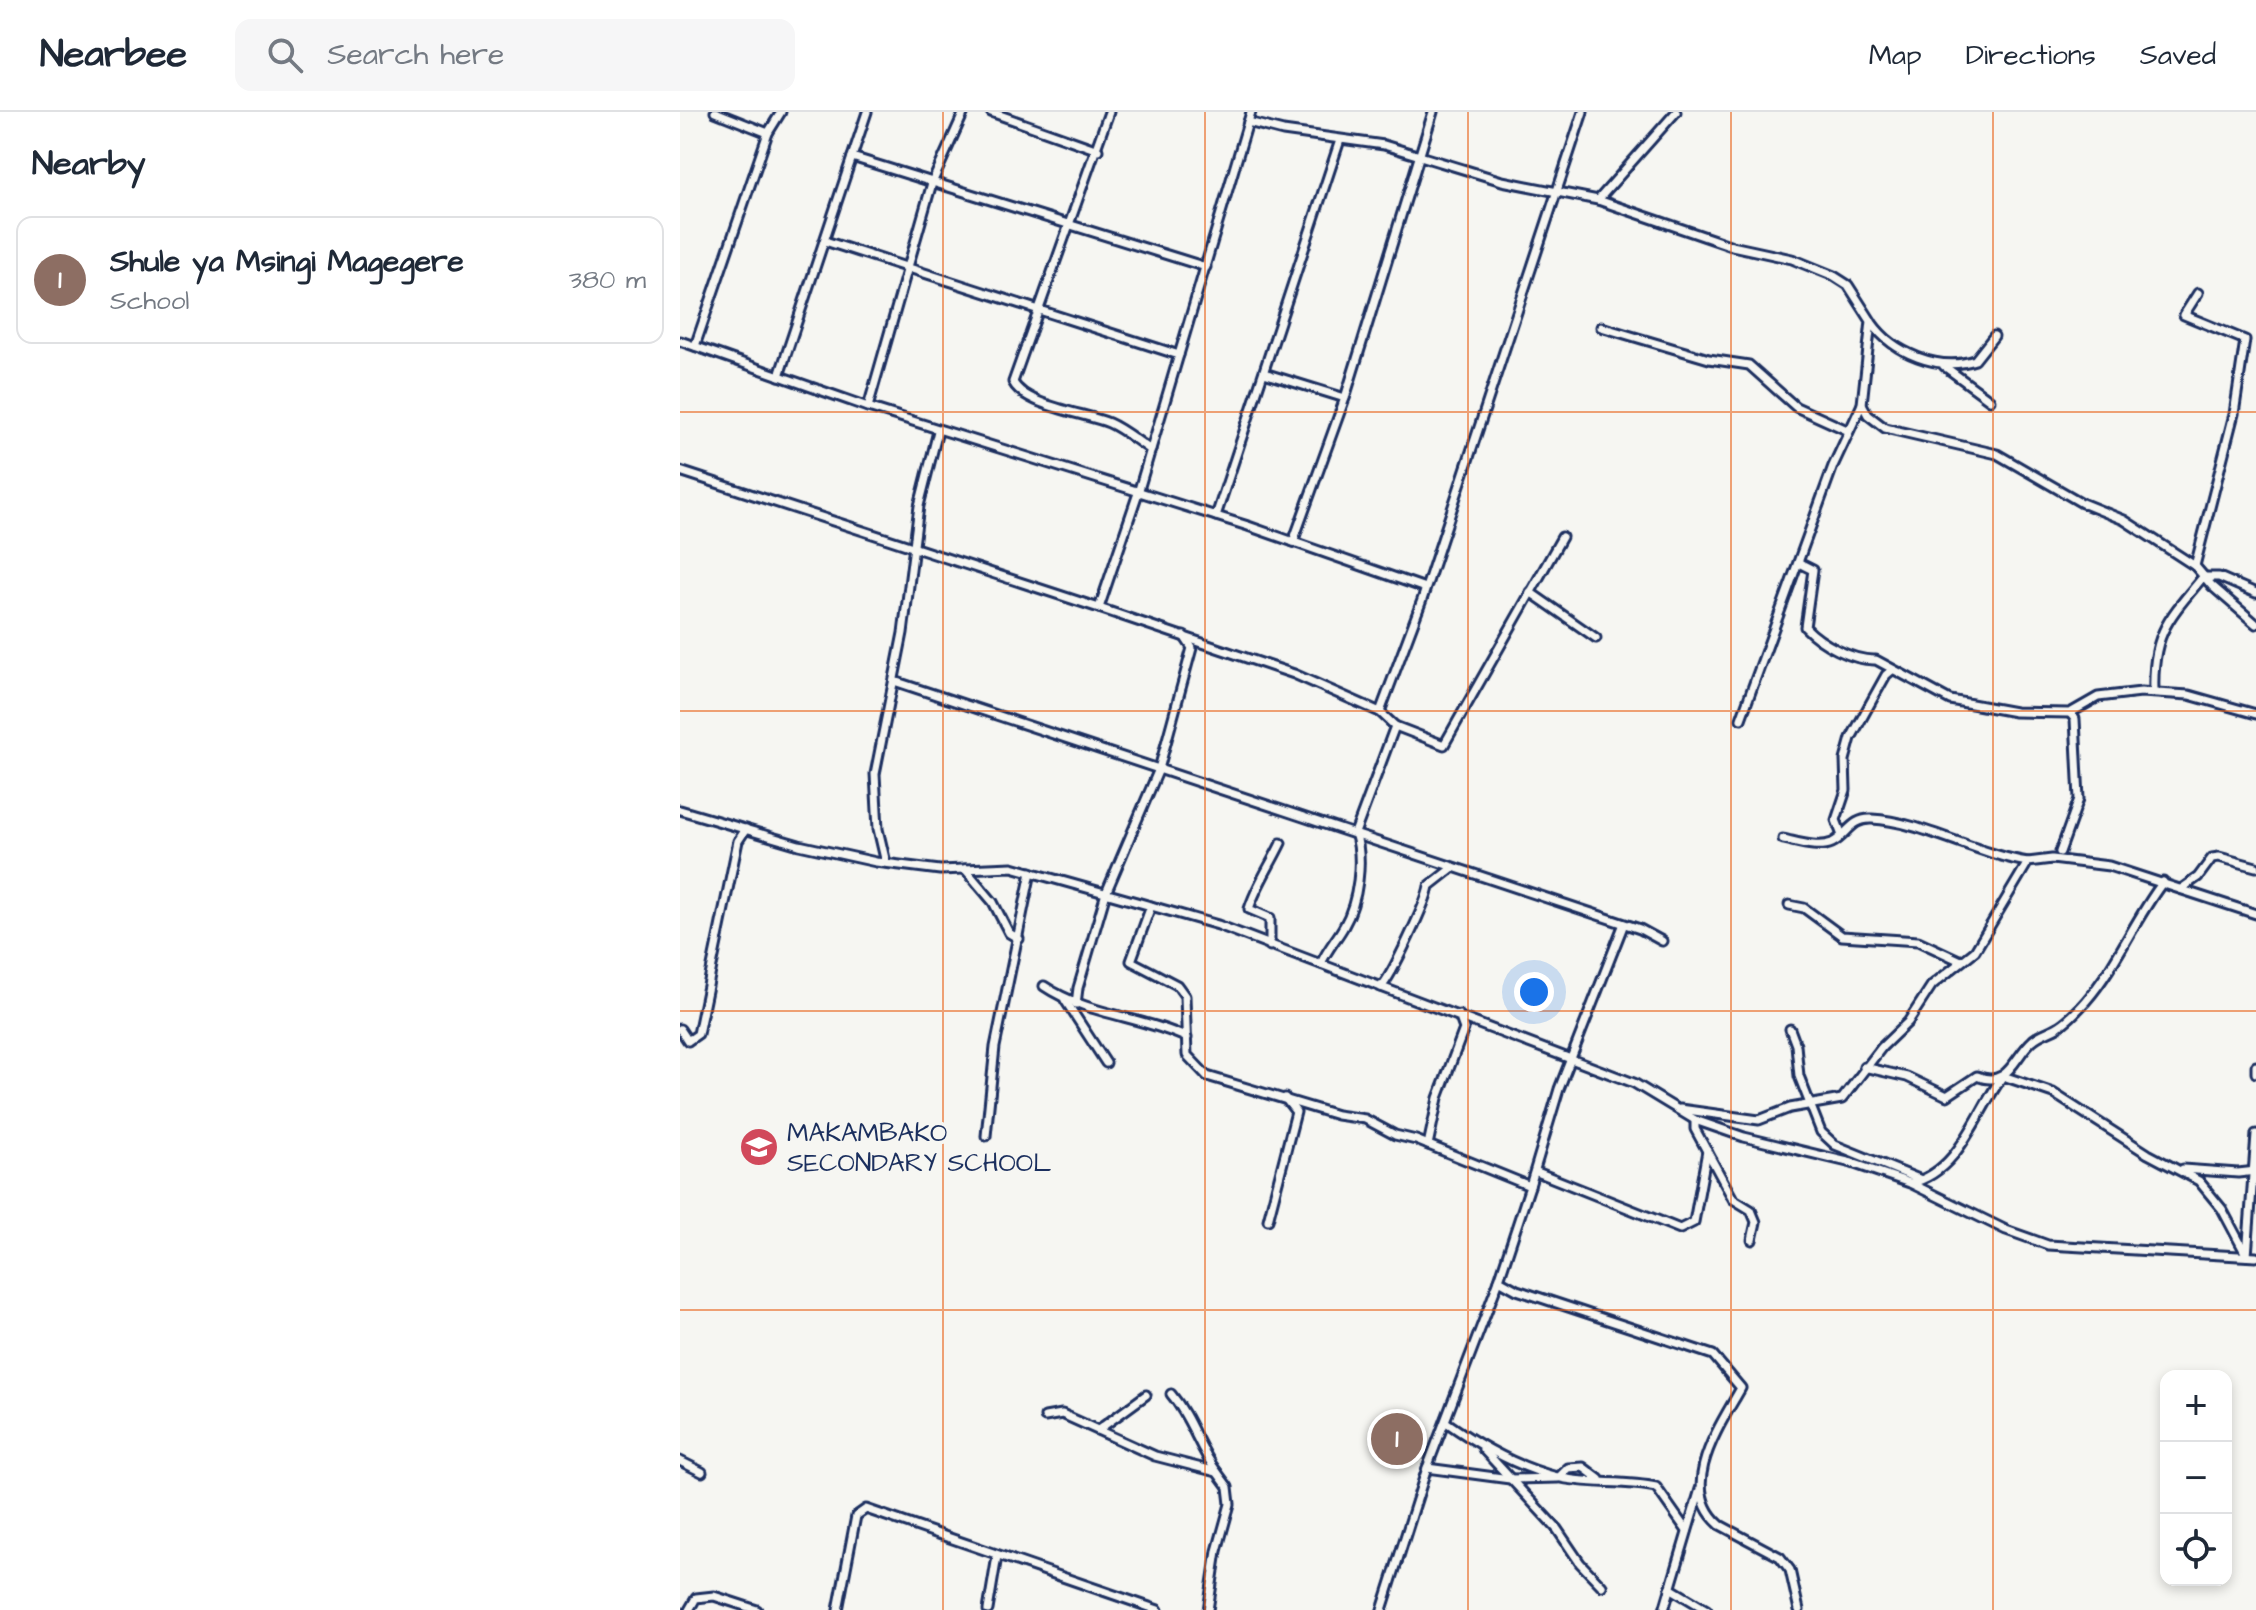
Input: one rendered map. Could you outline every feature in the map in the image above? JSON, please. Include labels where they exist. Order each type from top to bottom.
[{"type":"street","points":[[715,112],[768,133]]},
{"type":"street","points":[[695,346],[768,133],[781,112]]},
{"type":"street","points":[[779,376],[867,112]]},
{"type":"street","points":[[868,407],[932,183],[964,112]]},
{"type":"street","points":[[991,112],[1098,150]]},
{"type":"street","points":[[1109,112],[1098,150],[1013,377],[1014,386],[1041,402],[1111,424],[1151,450]]},
{"type":"street","points":[[1099,608],[1138,493],[1251,112]]},
{"type":"street","points":[[1293,542],[1345,398],[1433,112]]},
{"type":"street","points":[[1380,712],[1425,588],[1583,112]]},
{"type":"street","points":[[1598,200],[1676,112]]},
{"type":"street","points":[[1248,122],[1340,140],[1384,145],[1502,181],[1598,200],[1732,246],[1792,259],[1848,285],[1884,340],[1942,365],[1990,400]]},
{"type":"street","points":[[1216,516],[1340,140]]},
{"type":"street","points":[[852,157],[1206,267]]},
{"type":"street","points":[[825,241],[1179,355]]},
{"type":"street","points":[[2195,566],[2245,359],[2245,340],[2184,315],[2198,293]]},
{"type":"street","points":[[1741,719],[1849,431],[1862,404],[1871,321]]},
{"type":"street","points":[[1601,327],[1709,359],[1749,365],[1796,407],[1849,431]]},
{"type":"street","points":[[1942,365],[1975,360],[1994,336]]},
{"type":"street","points":[[680,341],[938,431],[1216,516],[1425,588]]},
{"type":"street","points":[[1264,373],[1345,398]]},
{"type":"street","points":[[1862,404],[1868,415],[1885,428],[1997,454],[2082,503],[2124,520],[2195,566],[2203,577],[2256,624]]},
{"type":"street","points":[[886,863],[878,829],[875,774],[916,550],[919,506],[938,431]]},
{"type":"street","points":[[680,471],[1184,635],[1294,674],[1380,712],[1395,726],[1444,745],[1562,537]]},
{"type":"street","points":[[1799,563],[1813,570],[1805,627],[1819,641],[1867,661],[1876,660],[1962,704],[2015,712],[2070,713],[2098,697],[2154,692],[2189,695],[2256,714]]},
{"type":"street","points":[[2154,692],[2161,632],[2176,606],[2203,577],[2219,577],[2256,593]]},
{"type":"street","points":[[1530,592],[1596,638]]},
{"type":"street","points":[[1076,1004],[1085,960],[1106,893],[1159,769],[1192,648],[1184,635]]},
{"type":"street","points":[[1841,833],[1836,820],[1846,790],[1845,760],[1851,738],[1892,670]]},
{"type":"street","points":[[894,681],[1355,833],[1662,941]]},
{"type":"street","points":[[2060,852],[2079,799],[2075,719],[2070,713]]},
{"type":"street","points":[[1321,964],[1334,937],[1344,926],[1352,901],[1361,849],[1355,833],[1395,726]]},
{"type":"street","points":[[680,810],[799,845],[886,863],[940,870],[1012,867],[1218,925],[1634,1083],[1695,1120],[1910,1183],[2006,1230],[2048,1245],[2127,1252],[2252,1256]]},
{"type":"street","points":[[1783,839],[1826,844],[1835,842],[1858,820],[1894,822],[1977,851],[2028,862],[2084,861],[2163,882],[2256,914]]},
{"type":"street","points":[[680,1029],[688,1041],[698,1034],[738,841],[746,829]]},
{"type":"street","points":[[1270,946],[1270,918],[1249,909],[1260,879],[1269,870],[1281,843]]},
{"type":"street","points":[[2181,889],[2198,877],[2212,858],[2256,867]]},
{"type":"street","points":[[1678,1109],[1759,1120],[1812,1104],[1842,1099],[1864,1067],[1908,1022],[1932,985],[1975,951],[2028,862]]},
{"type":"street","points":[[1381,987],[1392,976],[1414,919],[1428,897],[1429,886],[1452,868]]},
{"type":"street","points":[[965,869],[993,902],[1009,933],[1019,939]]},
{"type":"street","points":[[986,1136],[995,1047],[1031,872]]},
{"type":"street","points":[[1910,1183],[1925,1180],[1966,1142],[1987,1097],[2031,1042],[2057,1028],[2088,999],[2115,962],[2139,917],[2163,882]]},
{"type":"street","points":[[1789,905],[1804,908],[1842,936],[1918,941],[1961,961]]},
{"type":"street","points":[[1151,906],[1131,961],[1177,985],[1185,996],[1187,1055],[1207,1076],[1337,1115],[1365,1119],[1395,1135],[1530,1186]]},
{"type":"street","points":[[1382,1610],[1427,1468],[1499,1280],[1537,1172],[1571,1060],[1623,926]]},
{"type":"street","points":[[1044,986],[1076,1013],[1083,1031],[1106,1063]]},
{"type":"street","points":[[1063,999],[1150,1022],[1187,1038]]},
{"type":"street","points":[[1428,1145],[1438,1098],[1464,1029],[1459,1015]]},
{"type":"street","points":[[1790,1029],[1796,1045],[1799,1076],[1821,1132],[1835,1145],[1925,1180]]},
{"type":"street","points":[[2256,1066],[2256,1073]]},
{"type":"street","points":[[1864,1067],[1907,1077],[1947,1096],[1960,1090],[1967,1079],[1977,1076],[1991,1080],[2003,1076],[2053,1093],[2107,1124],[2148,1154],[2199,1181],[2222,1209],[2252,1256]]},
{"type":"street","points":[[1268,1220],[1294,1131],[1296,1112],[1285,1098]]},
{"type":"street","points":[[1695,1120],[1695,1129],[1733,1199],[1751,1210],[1756,1222],[1752,1240]]},
{"type":"street","points":[[2252,1256],[2256,1134]]},
{"type":"street","points":[[1537,1172],[1680,1229],[1694,1222],[1707,1151]]},
{"type":"street","points":[[2181,1169],[2253,1172]]},
{"type":"street","points":[[1499,1280],[1517,1290],[1713,1355],[1741,1388],[1707,1450],[1700,1489],[1664,1610]]},
{"type":"street","points":[[1171,1394],[1196,1429],[1199,1446],[1228,1487],[1230,1504],[1217,1551],[1208,1610]]},
{"type":"street","points":[[1098,1430],[1146,1395]]},
{"type":"street","points":[[1045,1417],[1062,1414],[1155,1456],[1217,1472]]},
{"type":"street","points":[[1446,1422],[1482,1447],[1558,1478]]},
{"type":"street","points":[[1482,1447],[1557,1529],[1580,1563],[1602,1586]]},
{"type":"street","points":[[680,1461],[702,1472]]},
{"type":"street","points":[[1427,1468],[1510,1479],[1600,1480],[1656,1487],[1687,1531]]},
{"type":"street","points":[[1700,1489],[1713,1519],[1720,1525],[1780,1557],[1790,1570],[1799,1610]]},
{"type":"street","points":[[838,1610],[856,1516],[866,1509],[1158,1610]]},
{"type":"street","points":[[988,1610],[997,1556]]},
{"type":"street","points":[[1670,1588],[1707,1610]]},
{"type":"street","points":[[689,1610],[696,1598],[714,1596],[757,1610]]},
{"type":"place","name":"MAKAMBAKO SECONDARY SCHOOL","points":[[759,1147]]},
{"type":"place","name":"Shule ya Msingi Magegere","points":[[1397,1439]]}]
